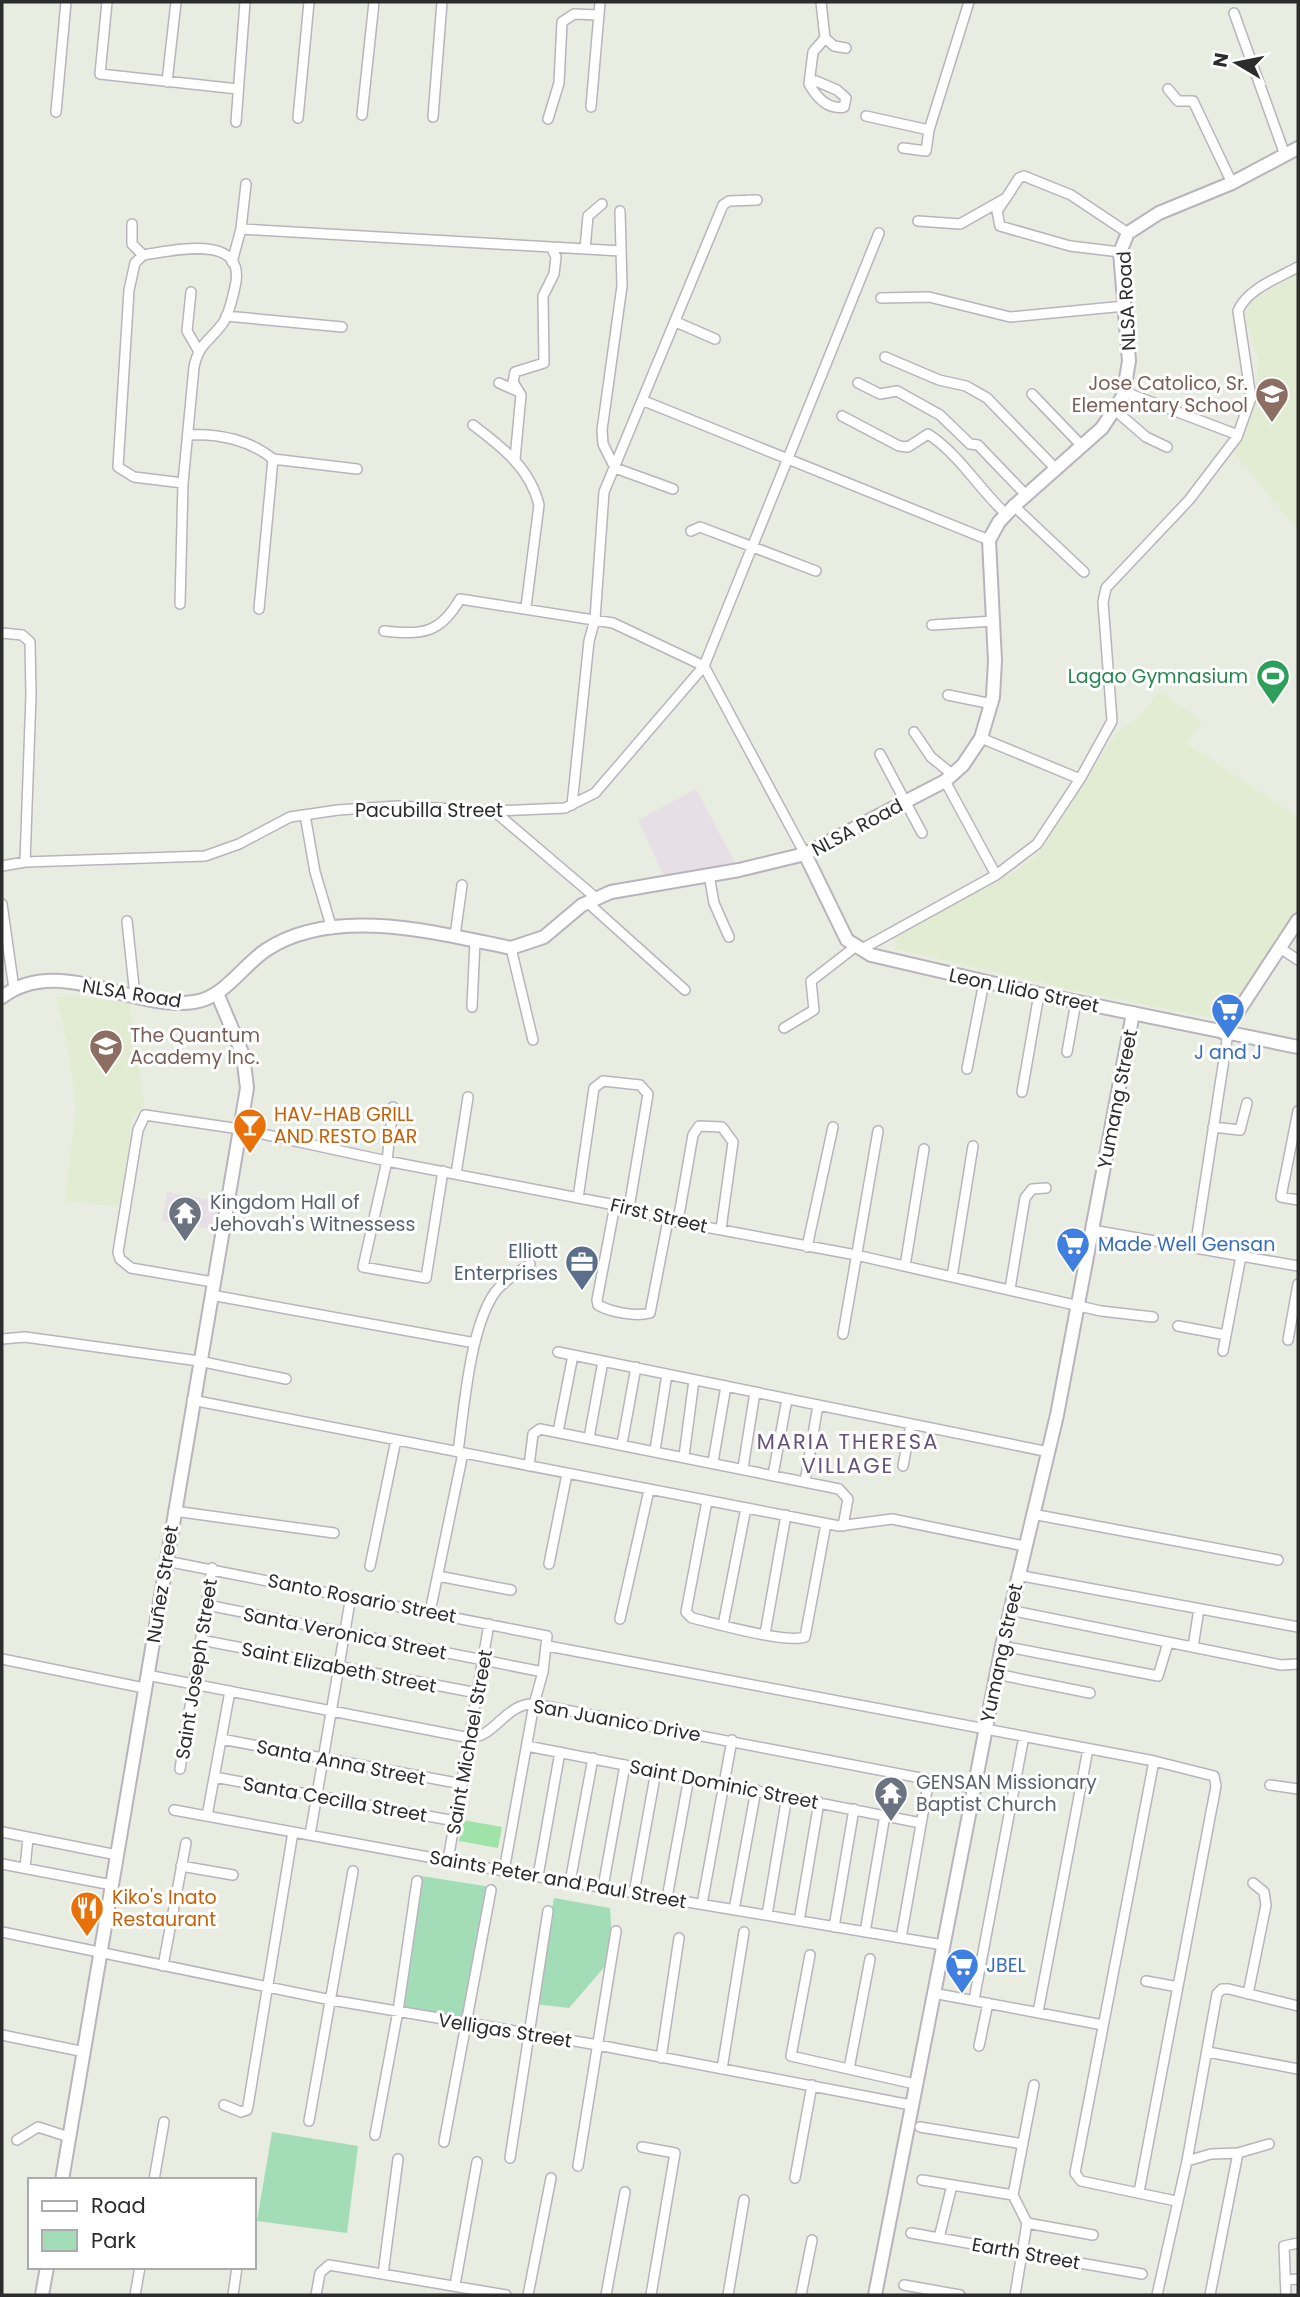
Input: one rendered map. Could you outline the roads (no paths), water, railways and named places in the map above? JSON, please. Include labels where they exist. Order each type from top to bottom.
[{"type":"main road","name":"NLSA Road","points":[[2,997],[14,989],[39,982],[62,981],[177,1003],[195,1002],[218,993],[278,943],[306,933],[332,929],[402,928],[511,948],[544,937],[591,900],[627,888],[709,875],[805,854],[949,778],[963,765],[981,738],[992,704],[995,679],[994,621],[989,540],[1010,510],[1083,446],[1116,411],[1125,392],[1129,361],[1120,252],[1128,233],[1158,213],[1232,183],[1298,148]]},
{"type":"main road","points":[[805,854],[847,940],[857,948]]},
{"type":"main road","points":[[1226,1033],[1298,920]]},
{"type":"main road","name":"Leon Llido Street","points":[[857,948],[885,960],[1298,1047]]},
{"type":"main road","name":"Nuñez Street","points":[[62,2178],[247,1088],[247,1067],[218,993]]},
{"type":"main road","name":"Yumang Street","points":[[874,2295],[1009,1610],[1049,1452],[1133,1013]]},
{"type":"main road","points":[[42,2295],[47,2269]]},
{"type":"street","points":[[56,112],[66,2]]},
{"type":"street","points":[[107,2],[100,74],[238,89]]},
{"type":"street","points":[[167,82],[176,2]]},
{"type":"street","points":[[236,121],[246,2]]},
{"type":"street","points":[[298,118],[309,2]]},
{"type":"street","points":[[362,115],[374,2]]},
{"type":"street","points":[[433,117],[442,2]]},
{"type":"street","points":[[591,107],[600,2]]},
{"type":"street","points":[[821,2],[825,38],[834,46],[846,48]]},
{"type":"street","points":[[903,148],[926,151],[929,130],[970,2]]},
{"type":"street","points":[[1234,13],[1285,155]]},
{"type":"street","points":[[548,119],[559,83],[562,22],[574,14],[598,15]]},
{"type":"street","points":[[809,84],[813,52],[825,38]]},
{"type":"street","points":[[1168,89],[1178,101],[1193,101],[1232,183]]},
{"type":"street","points":[[866,116],[929,130]]},
{"type":"street","points":[[1120,252],[1070,246],[1000,226],[998,211],[1019,178],[1024,176],[1071,195],[1128,233]]},
{"type":"street","points":[[180,604],[183,483],[191,388],[198,350],[226,316],[236,280],[232,261],[241,229],[246,184]]},
{"type":"street","points":[[918,221],[960,224],[1006,198]]},
{"type":"street","points":[[572,805],[589,641],[594,619],[602,505],[723,205],[729,201],[757,200]]},
{"type":"street","points":[[585,249],[588,216],[602,204]]},
{"type":"street","points":[[620,211],[622,286],[602,430],[603,444],[615,468],[673,489]]},
{"type":"street","points":[[132,224],[132,244],[143,255]]},
{"type":"street","points":[[241,229],[621,251]]},
{"type":"street","points":[[572,805],[595,793],[704,666],[879,233]]},
{"type":"street","points":[[183,483],[134,477],[118,467],[129,290],[135,263],[143,255],[202,247],[215,249],[232,261]]},
{"type":"street","points":[[515,459],[521,395],[513,382],[515,372],[539,367],[546,355],[543,296],[554,274],[556,257],[551,247]]},
{"type":"street","points":[[784,1028],[814,1010],[811,981],[857,948],[996,875],[1034,848],[1080,779],[1112,720],[1103,603],[1106,588],[1189,500],[1238,435],[1251,398],[1238,311],[1241,302],[1298,267]]},
{"type":"street","points":[[191,292],[187,331],[198,350]]},
{"type":"street","points":[[881,298],[929,298],[1010,317],[1125,306]]},
{"type":"street","points":[[226,316],[342,327]]},
{"type":"street","points":[[676,322],[715,339]]},
{"type":"street","points":[[885,357],[939,380],[966,386],[987,398],[1056,469]]},
{"type":"street","points":[[499,383],[508,384],[521,395]]},
{"type":"street","points":[[858,383],[880,394],[897,391],[940,415],[970,444],[978,445],[1026,495]]},
{"type":"street","points":[[1125,392],[1238,435]]},
{"type":"street","points":[[1032,394],[1083,446]]},
{"type":"street","points":[[644,401],[989,540]]},
{"type":"street","points":[[1116,411],[1146,437],[1167,447]]},
{"type":"street","points":[[842,416],[899,446],[908,447],[928,434],[943,445],[982,492],[1010,510],[1084,572]]},
{"type":"street","points":[[473,425],[515,459],[529,479],[538,505],[526,607]]},
{"type":"street","points":[[189,435],[231,439],[261,449],[272,459],[357,469]]},
{"type":"street","points":[[259,609],[272,459]]},
{"type":"street","points":[[691,531],[700,527],[816,571]]},
{"type":"street","points":[[384,631],[416,632],[441,626],[460,599],[594,619],[629,629],[704,666],[805,854]]},
{"type":"street","points":[[932,625],[994,621]]},
{"type":"street","points":[[2,633],[28,638],[30,647],[25,862]]},
{"type":"street","points":[[948,695],[992,704]]},
{"type":"street","points":[[914,732],[949,778],[996,875]]},
{"type":"street","points":[[981,738],[1080,779]]},
{"type":"street","points":[[880,754],[922,833]]},
{"type":"street","name":"Pacubilla Street","points":[[2,866],[25,862],[205,856],[239,844],[281,821],[305,815],[397,806],[494,811],[572,805]]},
{"type":"street","points":[[494,811],[685,990]]},
{"type":"street","points":[[305,815],[315,872],[332,929]]},
{"type":"street","points":[[709,875],[714,903],[729,937]]},
{"type":"street","points":[[456,936],[462,885]]},
{"type":"street","points":[[2,904],[14,989]]},
{"type":"street","points":[[127,921],[135,996]]},
{"type":"street","points":[[472,1007],[475,941]]},
{"type":"street","points":[[511,948],[533,1040]]},
{"type":"street","points":[[1280,948],[1298,960]]},
{"type":"street","points":[[967,1069],[985,982]]},
{"type":"street","points":[[1023,1092],[1039,994]]},
{"type":"street","points":[[1068,1052],[1076,1002]]},
{"type":"street","points":[[1195,1248],[1226,1033]]},
{"type":"street","points":[[578,1198],[594,1088],[603,1082],[640,1085],[648,1094],[629,1208]]},
{"type":"street","points":[[456,1174],[468,1097]]},
{"type":"street","points":[[1213,1127],[1240,1130],[1247,1103]]},
{"type":"street","points":[[393,1107],[387,1161],[363,1267],[426,1278],[443,1171]]},
{"type":"street","points":[[1298,1111],[1281,1193],[1284,1198],[1298,1200]]},
{"type":"street","name":"First Street","points":[[212,1288],[131,1268],[120,1259],[118,1252],[142,1117],[150,1114],[240,1129],[387,1161],[615,1205],[673,1220],[856,1255],[1078,1306],[1153,1318]]},
{"type":"street","points":[[615,1205],[597,1300],[598,1305],[607,1309],[641,1315],[650,1313],[693,1135],[699,1126],[722,1128],[733,1142],[721,1229]]},
{"type":"street","points":[[807,1247],[833,1128]]},
{"type":"street","points":[[843,1334],[878,1131]]},
{"type":"street","points":[[952,1278],[973,1146]]},
{"type":"street","points":[[905,1266],[924,1149]]},
{"type":"street","points":[[1010,1289],[1026,1198],[1032,1189],[1045,1188]]},
{"type":"street","points":[[1092,1230],[1298,1266]]},
{"type":"street","points":[[1223,1351],[1241,1256]]},
{"type":"street","points":[[430,1612],[460,1453],[475,1343],[498,1288],[530,1265]]},
{"type":"street","points":[[1288,1340],[1298,1284]]},
{"type":"street","points":[[212,1288],[475,1343]]},
{"type":"street","points":[[1178,1326],[1226,1335]]},
{"type":"street","points":[[2,1339],[25,1337],[199,1361],[286,1380]]},
{"type":"street","points":[[558,1352],[1049,1452]]},
{"type":"street","points":[[558,1432],[573,1355]]},
{"type":"street","points":[[589,1438],[603,1361]]},
{"type":"street","points":[[622,1444],[636,1367]]},
{"type":"street","points":[[655,1450],[667,1374]]},
{"type":"street","points":[[684,1456],[694,1380]]},
{"type":"street","points":[[713,1462],[726,1386]]},
{"type":"street","points":[[743,1468],[755,1392]]},
{"type":"street","points":[[773,1475],[787,1399]]},
{"type":"street","points":[[192,1401],[826,1524],[843,1526],[873,1519],[892,1519],[1024,1546]]},
{"type":"street","points":[[805,1482],[818,1405]]},
{"type":"street","points":[[904,1466],[911,1424]]},
{"type":"street","points":[[529,1466],[536,1429],[655,1450],[839,1489],[846,1495],[843,1526]]},
{"type":"street","points":[[370,1566],[396,1440]]},
{"type":"street","points":[[549,1564],[566,1474]]},
{"type":"street","points":[[620,1619],[649,1490]]},
{"type":"street","points":[[707,1501],[686,1612],[692,1618],[723,1625],[796,1639],[805,1637],[826,1524]]},
{"type":"street","points":[[723,1625],[746,1508]]},
{"type":"street","points":[[174,1511],[334,1533]]},
{"type":"street","points":[[1032,1514],[1278,1560]]},
{"type":"street","points":[[765,1633],[786,1516]]},
{"type":"street","name":"Santo Rosario Street","points":[[166,1560],[546,1635],[548,1646]]},
{"type":"street","name":"Saint Joseph Street","points":[[180,1769],[212,1568]]},
{"type":"street","points":[[1017,1575],[1298,1627]]},
{"type":"street","points":[[438,1576],[511,1590]]},
{"type":"street","points":[[310,1835],[351,1596]]},
{"type":"street","name":"Santa Veronica Street","points":[[206,1605],[544,1672]]},
{"type":"street","points":[[1194,1647],[1199,1609]]},
{"type":"street","points":[[1009,1610],[1290,1667],[1298,1664]]},
{"type":"street","name":"Saint Michael Street","points":[[448,1860],[489,1624]]},
{"type":"street","name":"Saint Elizabeth Street","points":[[201,1640],[477,1693]]},
{"type":"street","points":[[1002,1646],[1158,1676],[1168,1643]]},
{"type":"street","points":[[504,1871],[534,1704],[544,1672],[548,1646],[985,1728],[1204,1771],[1214,1776],[1216,1782],[1139,2192]]},
{"type":"street","points":[[2,1659],[145,1681],[194,1684],[470,1738]]},
{"type":"street","points":[[996,1674],[1090,1693]]},
{"type":"street","points":[[207,1816],[230,1691]]},
{"type":"street","name":"San Juanico Drive","points":[[470,1738],[482,1736],[515,1708],[534,1704],[973,1788]]},
{"type":"street","points":[[974,2000],[1024,1736]]},
{"type":"street","name":"Santa Anna Street","points":[[221,1739],[462,1784]]},
{"type":"street","points":[[702,1904],[732,1740]]},
{"type":"street","name":"Saint Dominic Street","points":[[527,1745],[921,1823]]},
{"type":"street","points":[[1038,2012],[1088,1749]]},
{"type":"street","points":[[538,1876],[560,1752]]},
{"type":"street","points":[[570,1882],[593,1758]]},
{"type":"street","points":[[1154,1761],[1075,2173],[1081,2181],[1176,2201]]},
{"type":"street","points":[[603,1887],[625,1765]]},
{"type":"street","points":[[634,1893],[656,1771]]},
{"type":"street","name":"Santa Cecilla Street","points":[[214,1777],[455,1821]]},
{"type":"street","points":[[667,1898],[689,1777]]},
{"type":"street","points":[[901,1938],[929,1779]]},
{"type":"street","points":[[1270,1785],[1298,1790]]},
{"type":"street","points":[[734,1910],[756,1790]]},
{"type":"street","points":[[766,1915],[787,1796]]},
{"type":"street","points":[[799,1921],[819,1802]]},
{"type":"street","name":"Saints Peter and Paul Street","points":[[174,1810],[504,1871],[943,1945]]},
{"type":"street","points":[[834,1927],[854,1810]]},
{"type":"street","points":[[865,1932],[885,1815]]},
{"type":"street","points":[[2,1832],[117,1855]]},
{"type":"street","points":[[224,2105],[241,2112],[247,2110],[293,1832]]},
{"type":"street","points":[[25,1868],[29,1838]]},
{"type":"street","points":[[163,1966],[186,1843]]},
{"type":"street","points":[[2,1864],[111,1885]]},
{"type":"street","points":[[181,1866],[233,1875]]},
{"type":"street","points":[[309,2121],[352,1871]]},
{"type":"street","points":[[375,2135],[398,2011],[417,1881]]},
{"type":"street","points":[[1248,1994],[1266,1905],[1264,1892],[1253,1883]]},
{"type":"street","points":[[444,2142],[464,2023],[491,1890]]},
{"type":"street","points":[[510,2158],[548,1912]]},
{"type":"street","name":"Velligas Street","points":[[2,1931],[100,1954],[331,2000],[598,2045],[911,2105]]},
{"type":"street","points":[[578,2166],[616,1931]]},
{"type":"street","points":[[722,2069],[744,1931]]},
{"type":"street","points":[[661,2058],[679,1938]]},
{"type":"street","points":[[810,1955],[791,2056],[915,2084]]},
{"type":"street","points":[[849,2069],[870,1959]]},
{"type":"street","points":[[1146,1981],[1178,1987]]},
{"type":"street","points":[[1157,2295],[1176,2201],[1188,2161],[1219,1991],[1229,1989],[1298,2006]]},
{"type":"street","points":[[933,1993],[1103,2025]]},
{"type":"street","points":[[979,2046],[988,2003]]},
{"type":"street","points":[[2,2035],[85,2052]]},
{"type":"street","points":[[1208,2052],[1298,2069]]},
{"type":"street","points":[[795,2178],[812,2085]]},
{"type":"street","points":[[1015,2295],[1027,2223],[1013,2196],[1034,2085]]},
{"type":"street","points":[[155,2178],[164,2122]]},
{"type":"street","points":[[17,2140],[38,2127],[69,2137]]},
{"type":"street","points":[[920,2127],[1023,2144]]},
{"type":"street","points":[[1188,2161],[1211,2154],[1238,2152],[1269,2144]]},
{"type":"street","points":[[642,2147],[676,2153],[651,2295]]},
{"type":"street","points":[[1210,2295],[1238,2152]]},
{"type":"street","points":[[383,2274],[398,2159]]},
{"type":"street","points":[[454,2286],[477,2162]]},
{"type":"street","points":[[528,2295],[551,2178]]},
{"type":"street","points":[[922,2180],[1013,2196]]},
{"type":"street","points":[[939,2238],[952,2185]]},
{"type":"street","points":[[606,2295],[625,2192]]},
{"type":"street","points":[[728,2295],[744,2200]]},
{"type":"street","points":[[1027,2223],[1093,2235]]},
{"type":"street","name":"Earth Street","points":[[911,2233],[1142,2274]]},
{"type":"street","points":[[801,2295],[812,2240]]},
{"type":"street","points":[[1286,2295],[1284,2246],[1298,2243]]},
{"type":"street","points":[[316,2295],[320,2273],[329,2265],[506,2295]]},
{"type":"street","points":[[135,2295],[140,2269]]},
{"type":"street","points":[[233,2295],[237,2269]]},
{"type":"street","points":[[1285,2280],[1298,2279]]},
{"type":"street","points":[[904,2285],[960,2295]]},
{"type":"place","name":"Jose Catolico, Sr. Elementary School","points":[[1272,424]]},
{"type":"place","name":"Lagao Gymnasium","points":[[1273,706]]},
{"type":"place","name":"J and J","points":[[1228,1040]]},
{"type":"place","name":"The Quantum Academy Inc.","points":[[106,1076]]},
{"type":"place","name":"HAV-HAB GRILL AND RESTO BAR","points":[[250,1155]]},
{"type":"place","name":"Kingdom Hall of Jehovah's Witnessess","points":[[185,1243]]},
{"type":"place","name":"Made Well Gensan","points":[[1073,1274]]},
{"type":"place","name":"Elliott Enterprises","points":[[582,1292]]},
{"type":"place","name":"GENSAN Missionary Baptist Church","points":[[891,1823]]},
{"type":"place","name":"Kiko's Inato Restaurant","points":[[87,1938]]},
{"type":"place","name":"JBEL","points":[[962,1995]]},
{"type":"district","name":"MARIA THERESA VILLAGE","points":[[848,1454]]}]
